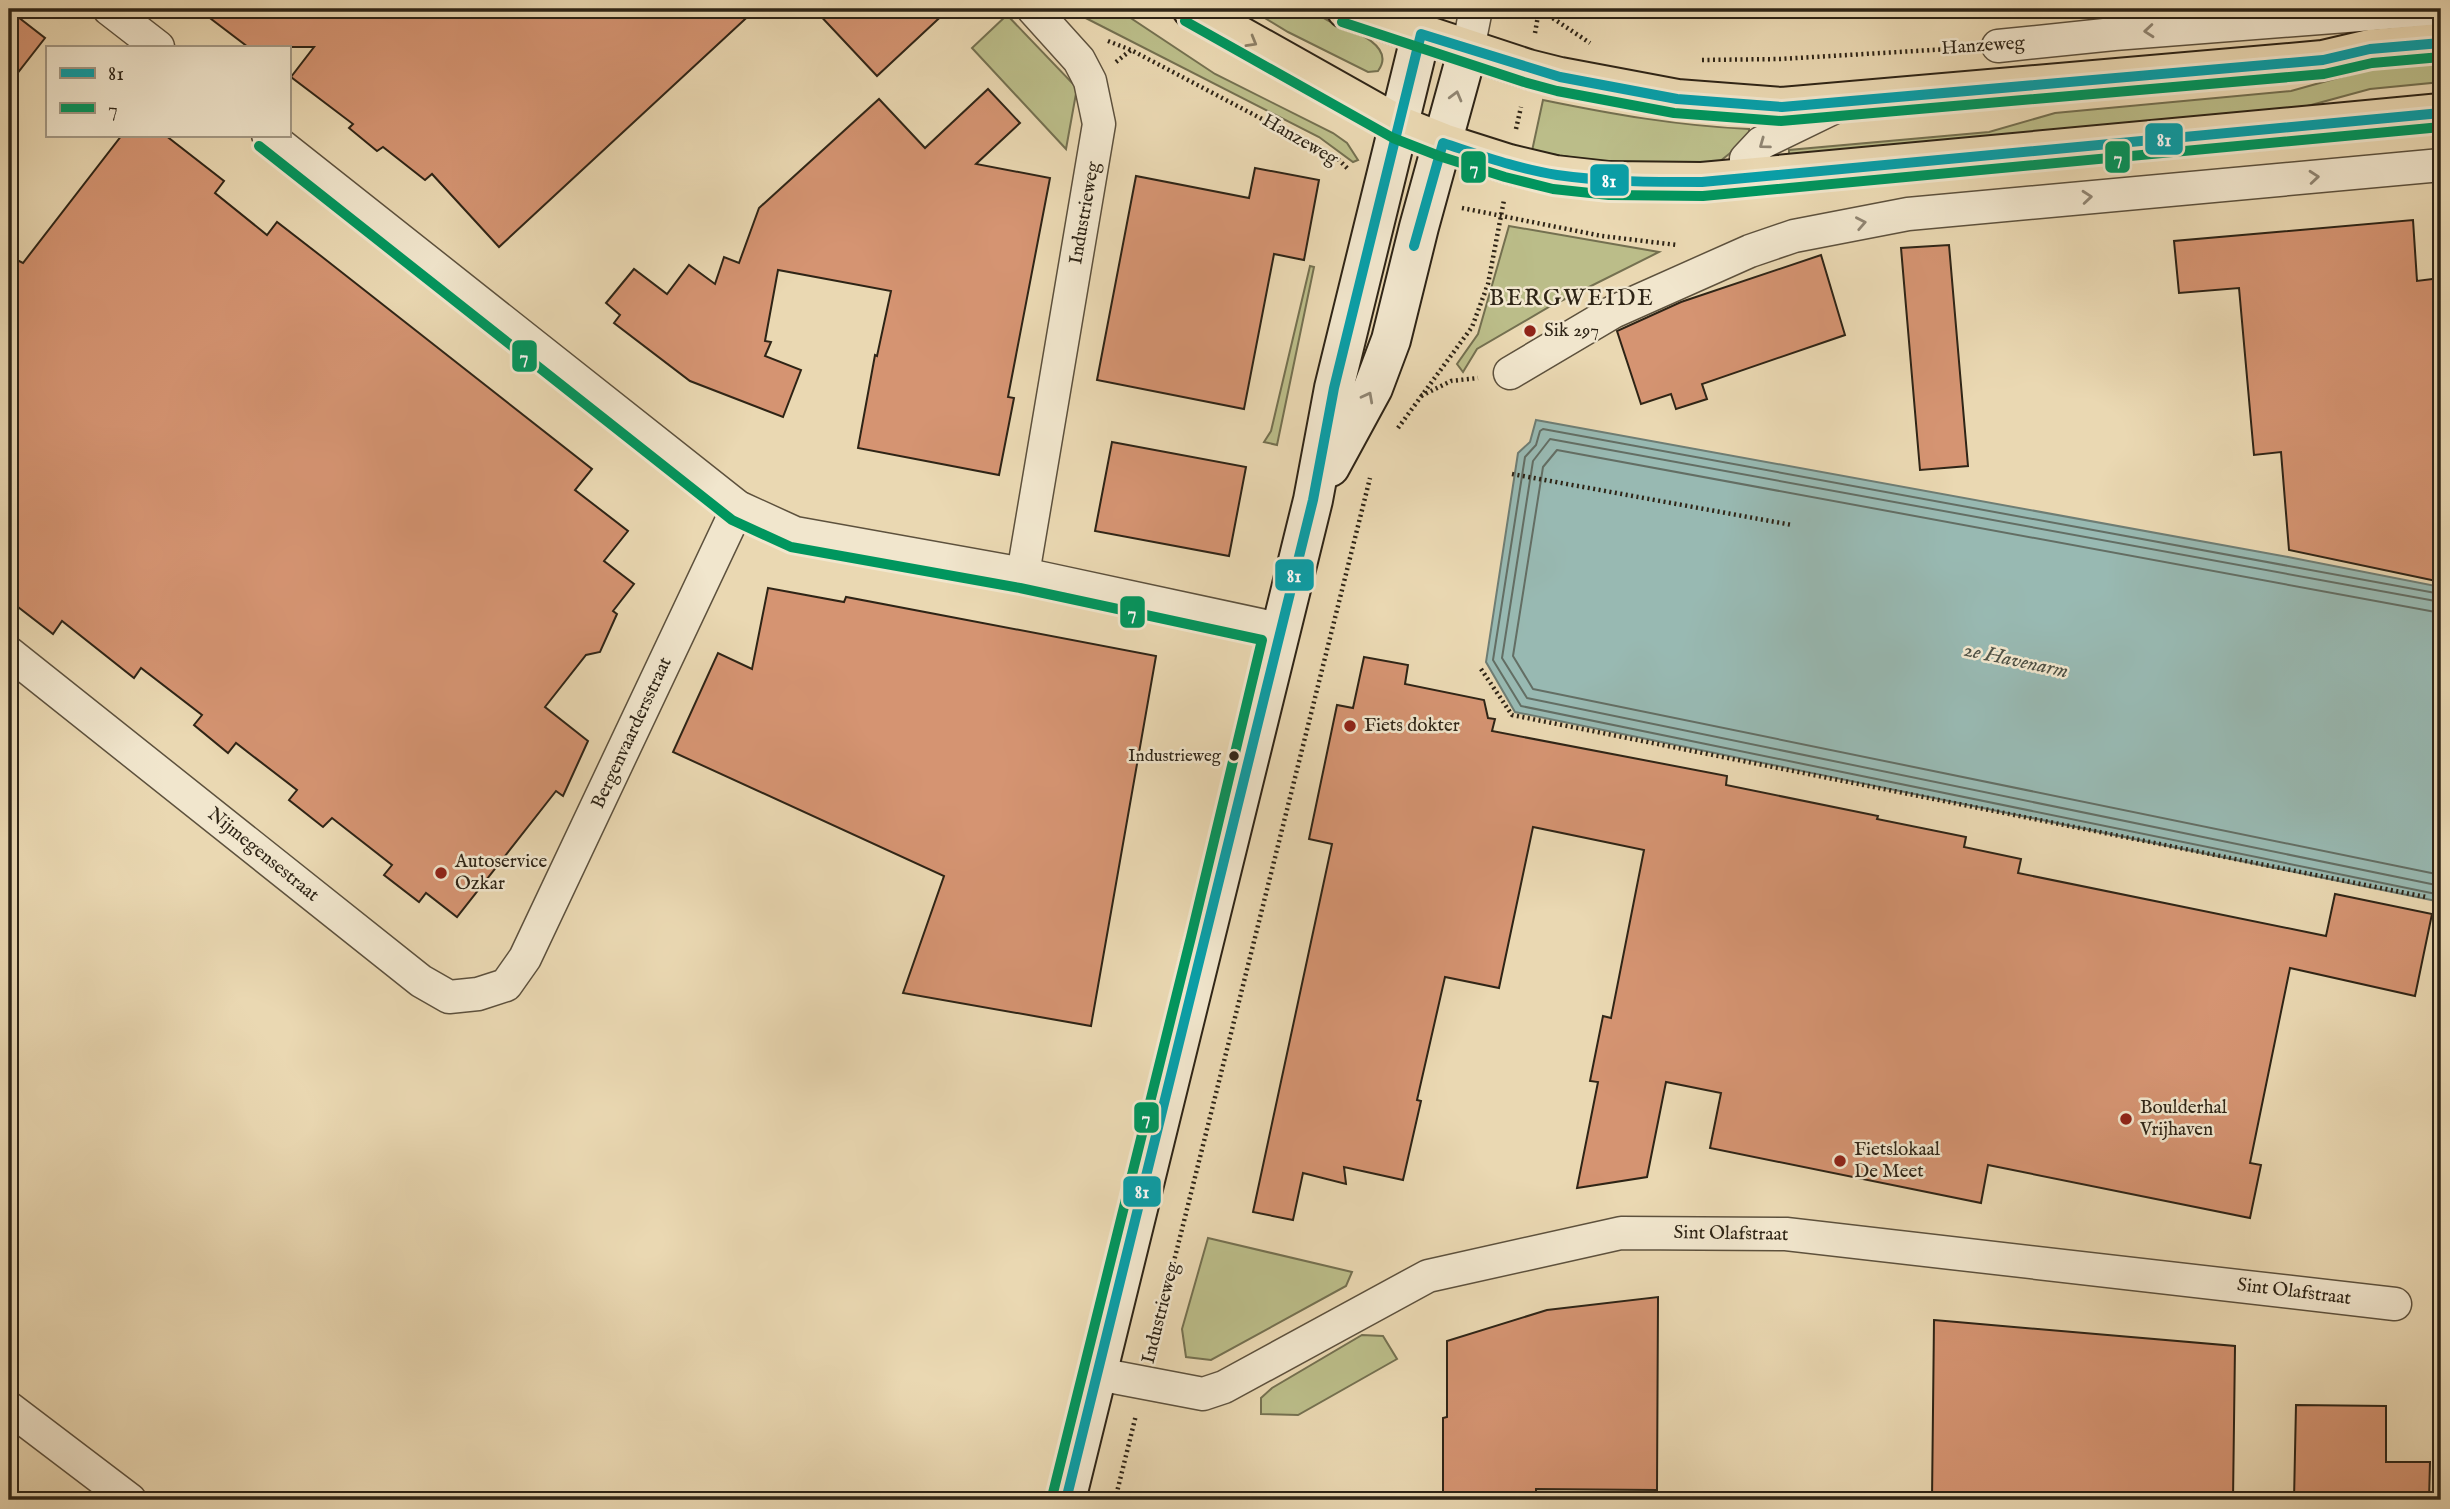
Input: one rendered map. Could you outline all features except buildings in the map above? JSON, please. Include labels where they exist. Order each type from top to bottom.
[{"type":"main road","points":[[1192,9],[1400,126],[1509,164],[1555,175],[1609,181],[1747,178],[2441,113]]},
{"type":"main road","points":[[1346,9],[1424,21],[1468,49],[1560,77],[1677,99],[1782,107],[2323,60],[2370,49],[2441,43]]},
{"type":"street","points":[[109,9],[157,46]]},
{"type":"street","points":[[1313,500],[1373,388],[1382,365],[1468,49],[1476,9]]},
{"type":"street","name":"Hanzeweg","points":[[1998,46],[2114,34],[2437,9]]},
{"type":"street","name":"Industrieweg","points":[[1023,574],[1099,124],[1090,81],[1079,60],[1043,19]]},
{"type":"street","points":[[1066,1500],[1313,500],[1334,388],[1424,21]]},
{"type":"street","points":[[1747,178],[1746,159],[1761,143],[1844,103]]},
{"type":"street","points":[[269,136],[738,507],[795,533],[1023,574],[1279,629]]},
{"type":"street","points":[[1510,373],[1613,312],[1749,251],[1794,236],[1908,214],[2441,165]]},
{"type":"street","name":"Bergenvaardersstraat","points":[[525,958],[738,507]]},
{"type":"street","name":"Nijmegensestraat","points":[[9,653],[421,981],[449,997],[478,994],[506,985],[525,958]]},
{"type":"street","name":"Sint Olafstraat","points":[[1098,1374],[1203,1394],[1224,1387],[1429,1276],[1621,1233],[1786,1234],[2395,1304]]},
{"type":"street","points":[[9,1408],[130,1500]]},
{"type":"path","points":[[1396,431],[1418,397],[1452,357],[1472,327],[1488,284],[1539,9],[1592,44]]},
{"type":"path","name":"Hanzeweg","points":[[1043,19],[1131,50],[1338,159],[1358,180],[1383,187]]},
{"type":"path","name":"Hanzeweg","points":[[1695,59],[1780,59],[1998,46]]},
{"type":"path","points":[[1427,200],[1602,236],[1678,245]]},
{"type":"path","points":[[1418,397],[1451,381],[1510,373]]},
{"type":"path","name":"Industrieweg","points":[[1115,1500],[1373,465]]},
{"type":"path","points":[[1512,474],[1793,525]]},
{"type":"path","points":[[1482,669],[1513,715],[2426,897]]},
{"type":"green space","points":[[1068,9],[1117,9],[1215,74],[1333,133],[1347,143],[1358,160],[1353,162],[1319,137]]},
{"type":"green space","points":[[1250,9],[1305,9],[1357,33],[1376,45],[1381,53],[1382,61],[1378,71],[1368,72],[1288,32]]},
{"type":"green space","points":[[1007,15],[1077,88],[1066,149],[972,48]]},
{"type":"green space","points":[[2441,62],[2441,82],[2370,89],[2282,113],[1789,158],[1789,150],[1989,132],[2055,113],[2291,91],[2370,69]]},
{"type":"green space","points":[[1543,100],[1645,119],[1749,129],[1749,138],[1719,162],[1657,167],[1532,151]]},
{"type":"green space","points":[[1509,226],[1659,252],[1549,307],[1477,349],[1463,372],[1457,364],[1478,334]]},
{"type":"green space","points":[[1310,266],[1314,267],[1277,445],[1264,442],[1271,431]]},
{"type":"green space","points":[[1208,1238],[1352,1272],[1346,1286],[1211,1360],[1186,1357],[1182,1329]]},
{"type":"green space","points":[[1362,1335],[1383,1336],[1397,1359],[1298,1415],[1261,1414],[1261,1398],[1272,1388]]},
{"type":"water","name":"2e Havenarm","points":[[1536,420],[2441,587],[2441,902],[1515,712],[1486,662],[1518,453],[1530,442]]},
{"type":"transit line","name":"7","points":[[1185,21],[1393,138],[1505,177],[1553,189],[1609,195],[1703,196],[2441,127]]},
{"type":"transit line","name":"7","points":[[1342,22],[1557,91],[1674,113],[1781,121],[2324,74],[2372,63],[2441,57]]},
{"type":"transit line","name":"81","points":[[1066,1500],[1313,500],[1334,388],[1421,34],[1560,77],[1677,99],[1782,107],[2323,60],[2370,49],[2441,43]]},
{"type":"transit line","name":"81","points":[[1414,246],[1443,143],[1557,175],[1648,182],[1702,182],[2441,113]]},
{"type":"transit line","name":"7","points":[[259,146],[732,520],[791,547],[1020,588],[1262,640],[1052,1497]]},
{"type":"place","name":"Sik 297","points":[[1530,331]]},
{"type":"place","name":"Fiets dokter","points":[[1350,726]]},
{"type":"place","name":"Industrieweg","points":[[1234,756]]},
{"type":"place","name":"Autoservice Ozkar","points":[[441,873]]},
{"type":"place","name":"Boulderhal Vrijhaven","points":[[2126,1119]]},
{"type":"place","name":"Fietslokaal De Meet","points":[[1840,1161]]},
{"type":"district","name":"BERGWEIDE","points":[[1572,298]]}]
